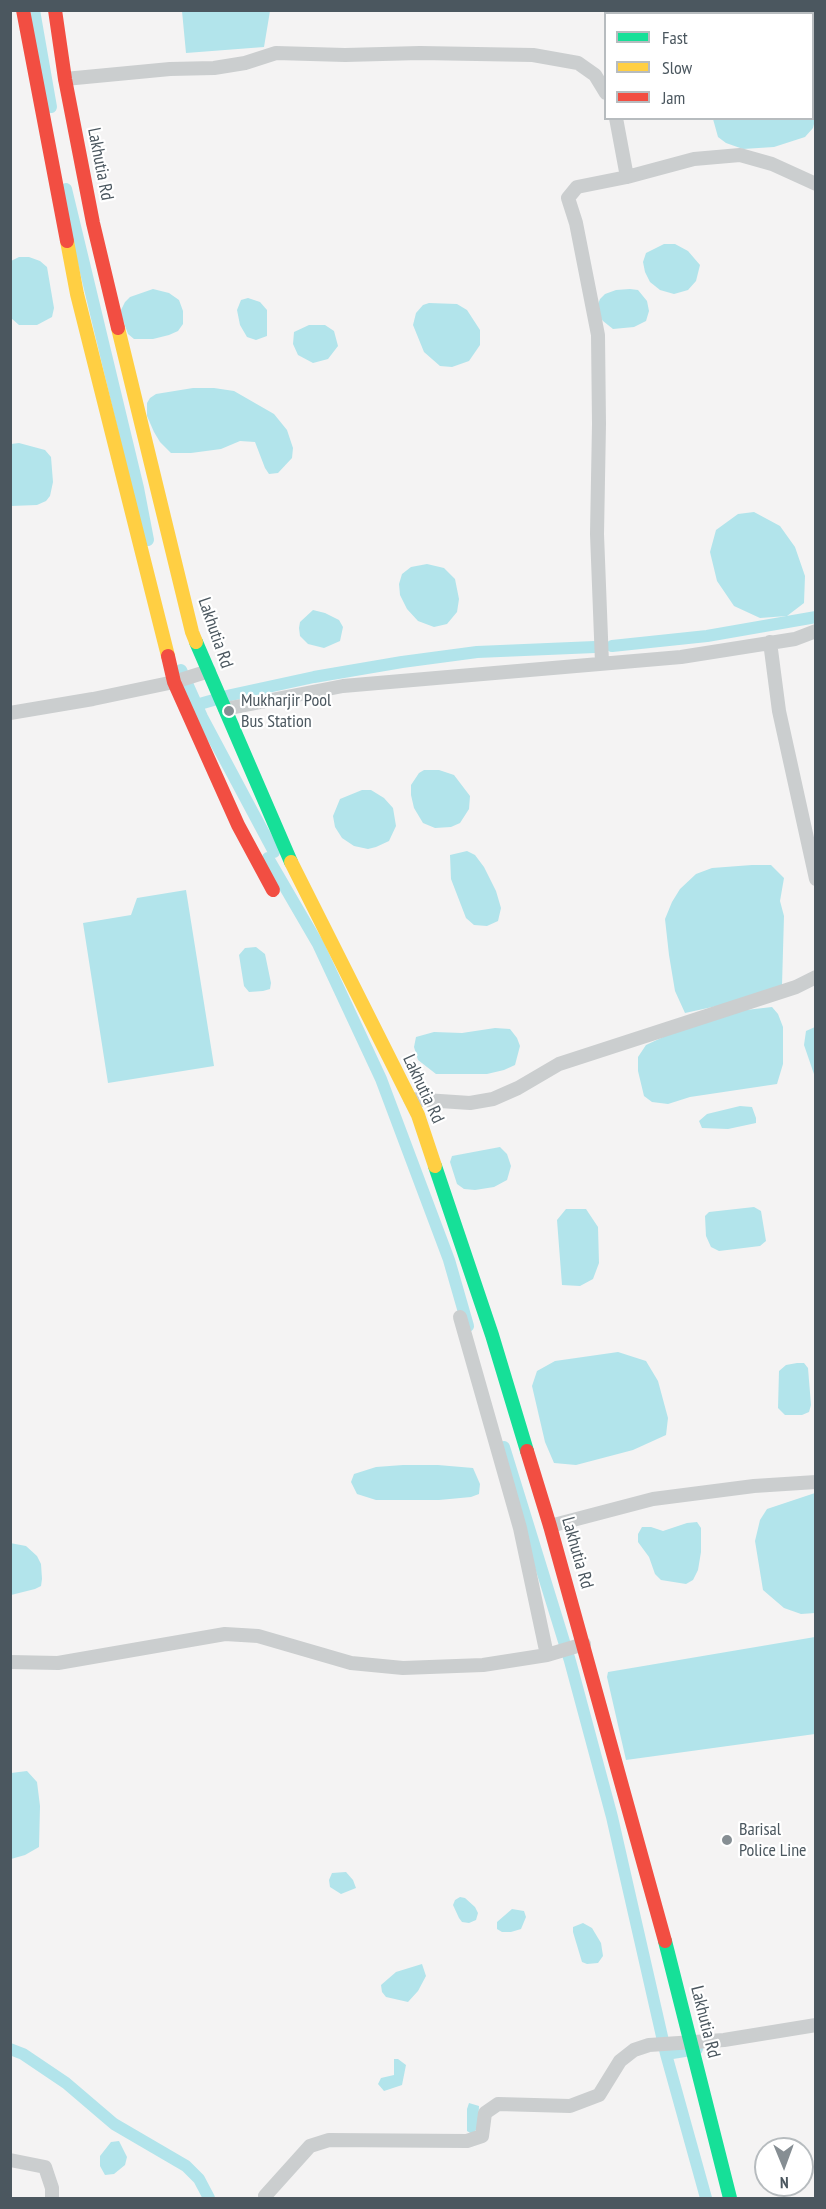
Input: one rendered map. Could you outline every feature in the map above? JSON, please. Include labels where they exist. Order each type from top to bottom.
[{"type":"street","points":[[22,10],[77,294],[174,682],[238,825],[273,890]]},
{"type":"street","name":"Lakhutia Rd","points":[[55,10],[65,79],[93,224],[192,632],[284,849],[418,1115],[492,1335],[584,1644],[653,1894],[730,2199]]},
{"type":"street","points":[[65,79],[170,69],[214,69],[245,63],[276,53],[345,55],[420,52],[533,55],[578,63],[595,75],[604,90]]},
{"type":"street","points":[[616,120],[627,177]]},
{"type":"street","points":[[602,663],[597,534],[598,335],[578,233],[568,198],[577,187],[627,177],[694,159],[740,154],[772,164],[816,184]]},
{"type":"street","points":[[225,709],[343,686],[681,657],[795,639],[816,632]]},
{"type":"street","points":[[770,642],[779,711],[816,879]]},
{"type":"street","points":[[10,713],[174,682],[209,671]]},
{"type":"street","points":[[410,1099],[470,1103],[493,1099],[518,1088],[559,1064],[796,987],[816,977]]},
{"type":"street","points":[[460,1317],[520,1528],[547,1654]]},
{"type":"street","points":[[550,1526],[653,1499],[754,1486],[816,1482]]},
{"type":"street","points":[[10,1662],[58,1663],[225,1634],[258,1636],[351,1663],[403,1668],[483,1665],[547,1654],[584,1644]]},
{"type":"street","points":[[266,2196],[310,2146],[329,2140],[467,2141],[482,2136],[485,2113],[498,2104],[570,2106],[599,2095],[620,2061],[634,2050],[649,2045],[724,2040],[816,2025]]},
{"type":"street","points":[[10,2160],[45,2167],[52,2188],[52,2199]]},
{"type":"water","points":[[182,11],[270,11],[264,47],[186,53]]},
{"type":"water","points":[[814,91],[815,120],[813,128],[805,137],[774,147],[743,149],[726,143],[718,137],[713,120],[814,120]]},
{"type":"water","points":[[664,244],[675,244],[688,251],[700,265],[696,281],[688,290],[674,294],[660,290],[650,282],[643,262],[646,253]]},
{"type":"water","points":[[19,257],[29,257],[40,261],[47,267],[54,308],[52,317],[37,325],[19,325],[11,318],[11,261]]},
{"type":"water","points":[[153,289],[169,293],[179,300],[183,311],[183,324],[178,331],[169,335],[153,339],[134,339],[128,334],[120,312],[130,297]]},
{"type":"water","points":[[616,290],[638,290],[647,301],[649,311],[646,321],[634,327],[613,329],[598,314],[597,307],[600,299],[605,294]]},
{"type":"water","points":[[248,298],[260,302],[267,310],[267,336],[256,340],[247,337],[240,325],[237,310],[241,300]]},
{"type":"water","points":[[429,303],[457,304],[467,310],[480,330],[480,345],[469,361],[452,367],[440,366],[424,352],[413,325],[416,313],[423,305]]},
{"type":"water","points":[[309,325],[325,325],[334,331],[338,346],[328,359],[313,363],[298,355],[293,344],[294,332]]},
{"type":"water","points":[[193,388],[234,391],[274,414],[287,430],[293,448],[292,458],[278,473],[269,474],[255,442],[240,441],[221,449],[171,453],[154,432],[147,416],[147,403],[156,394]]},
{"type":"water","points":[[19,443],[45,450],[51,457],[53,482],[50,496],[46,501],[37,505],[11,506],[11,444]]},
{"type":"water","points":[[754,512],[780,526],[795,547],[805,576],[804,603],[787,616],[760,618],[734,606],[717,581],[710,552],[716,530],[738,514]]},
{"type":"water","points":[[427,564],[444,568],[455,579],[459,599],[457,612],[447,624],[434,627],[418,621],[407,609],[400,595],[399,584],[402,574],[411,567]]},
{"type":"water","points":[[313,610],[339,620],[343,627],[340,641],[324,648],[308,644],[300,636],[300,622]]},
{"type":"water","points":[[424,770],[439,770],[454,775],[470,796],[469,809],[460,823],[451,827],[435,828],[423,823],[414,808],[411,785],[419,773]]},
{"type":"water","points":[[362,790],[371,790],[384,798],[393,808],[396,826],[389,841],[368,849],[354,846],[342,838],[335,827],[333,816],[340,799]]},
{"type":"water","points":[[467,851],[475,855],[484,867],[496,891],[501,908],[498,921],[487,926],[474,925],[466,918],[451,879],[450,855]]},
{"type":"water","points":[[771,865],[784,878],[780,901],[784,916],[782,985],[758,997],[685,1013],[675,991],[669,955],[665,919],[672,902],[680,889],[696,874],[712,868]]},
{"type":"water","points":[[186,890],[214,1066],[108,1083],[83,923],[131,915],[137,898]]},
{"type":"water","points":[[256,947],[265,954],[271,983],[270,989],[249,992],[244,986],[239,955],[245,948]]},
{"type":"water","points":[[772,1007],[778,1014],[783,1027],[783,1064],[777,1084],[690,1097],[668,1104],[652,1102],[644,1096],[638,1071],[638,1057],[646,1045],[674,1032],[746,1010]]},
{"type":"water","points":[[815,1027],[815,1077],[804,1045],[806,1031]]},
{"type":"water","points":[[495,1028],[510,1029],[520,1046],[515,1065],[504,1070],[487,1074],[436,1074],[418,1060],[414,1047],[416,1037],[434,1032],[462,1033]]},
{"type":"water","points":[[740,1106],[752,1107],[756,1123],[728,1129],[702,1128],[699,1121],[707,1114]]},
{"type":"water","points":[[500,1147],[507,1154],[511,1166],[507,1180],[494,1187],[475,1190],[464,1189],[457,1184],[450,1162],[452,1156]]},
{"type":"water","points":[[754,1207],[761,1211],[766,1241],[760,1246],[719,1251],[711,1247],[706,1236],[705,1216],[709,1212]]},
{"type":"water","points":[[566,1209],[586,1209],[598,1227],[599,1263],[593,1279],[580,1286],[562,1285],[557,1220]]},
{"type":"water","points":[[618,1352],[646,1361],[658,1381],[668,1418],[666,1435],[633,1450],[576,1465],[554,1463],[545,1442],[532,1386],[537,1371],[555,1361]]},
{"type":"water","points":[[804,1363],[808,1368],[811,1405],[809,1412],[802,1415],[785,1415],[778,1408],[779,1371],[786,1365]]},
{"type":"water","points":[[403,1465],[473,1468],[480,1484],[479,1494],[439,1500],[376,1500],[357,1494],[351,1482],[354,1474],[376,1467]]},
{"type":"water","points":[[815,1493],[815,1613],[801,1614],[784,1608],[763,1590],[755,1541],[760,1520],[767,1509]]},
{"type":"water","points":[[697,1522],[701,1528],[701,1552],[698,1570],[693,1580],[686,1584],[661,1580],[655,1574],[649,1557],[638,1542],[638,1534],[642,1527],[663,1531]]},
{"type":"water","points":[[10,1543],[26,1546],[37,1556],[41,1564],[41,1586],[11,1595]]},
{"type":"water","points":[[815,1637],[815,1734],[626,1760],[607,1677],[608,1672]]},
{"type":"water","points":[[27,1771],[37,1782],[40,1806],[39,1847],[25,1855],[11,1859],[11,1773]]},
{"type":"water","points":[[346,1872],[356,1888],[341,1894],[330,1887],[329,1880],[332,1873]]},
{"type":"water","points":[[460,1897],[465,1898],[475,1907],[478,1913],[476,1920],[469,1923],[462,1922],[459,1918],[453,1905]]},
{"type":"water","points":[[512,1909],[524,1911],[526,1917],[521,1929],[502,1932],[497,1929],[497,1922]]},
{"type":"water","points":[[583,1923],[592,1928],[601,1943],[603,1956],[598,1963],[582,1962],[573,1927]]},
{"type":"water","points":[[422,1964],[426,1976],[418,1991],[408,2002],[386,1997],[381,1985],[396,1972]]},
{"type":"water","points":[[394,2059],[406,2065],[402,2085],[384,2091],[378,2084],[381,2078],[394,2075]]},
{"type":"water","points":[[469,2103],[479,2106],[478,2128],[472,2134],[467,2131]]},
{"type":"water","points":[[119,2141],[127,2157],[125,2165],[114,2174],[105,2175],[100,2166],[100,2156],[111,2142]]},
{"type":"waterway","points":[[34,10],[51,107]]},
{"type":"waterway","points":[[66,189],[138,488],[148,540]]},
{"type":"waterway","points":[[612,646],[707,636],[816,617]]},
{"type":"waterway","points":[[196,705],[314,677],[402,662],[477,652],[595,647]]},
{"type":"waterway","points":[[181,670],[202,717],[274,852]]},
{"type":"waterway","points":[[268,858],[318,944],[381,1079],[449,1260],[468,1326]]},
{"type":"waterway","points":[[504,1447],[570,1661],[612,1817],[666,2054],[706,2198]]},
{"type":"waterway","points":[[10,2049],[23,2054],[66,2083],[114,2124],[186,2166],[199,2179],[209,2198]]},
{"type":"waterway","points":[[666,2054],[697,2049]]},
{"type":"traffic: fast","points":[[196,642],[291,862]]},
{"type":"traffic: fast","points":[[435,1166],[492,1335],[527,1451]]},
{"type":"traffic: fast","points":[[665,1941],[730,2198]]},
{"type":"traffic: slow","points":[[67,241],[77,294],[168,656]]},
{"type":"traffic: slow","points":[[118,328],[196,642]]},
{"type":"traffic: slow","points":[[291,862],[418,1115],[435,1166]]},
{"type":"traffic: jam","points":[[23,10],[67,241]]},
{"type":"traffic: jam","points":[[55,10],[65,79],[93,223],[118,328]]},
{"type":"traffic: jam","points":[[168,656],[174,682],[238,825],[273,890]]},
{"type":"traffic: jam","points":[[527,1451],[550,1526],[665,1941]]},
{"type":"place","name":"Mukharjir Pool Bus Station","points":[[229,711]]},
{"type":"place","name":"Barisal Police Line","points":[[727,1840]]}]
